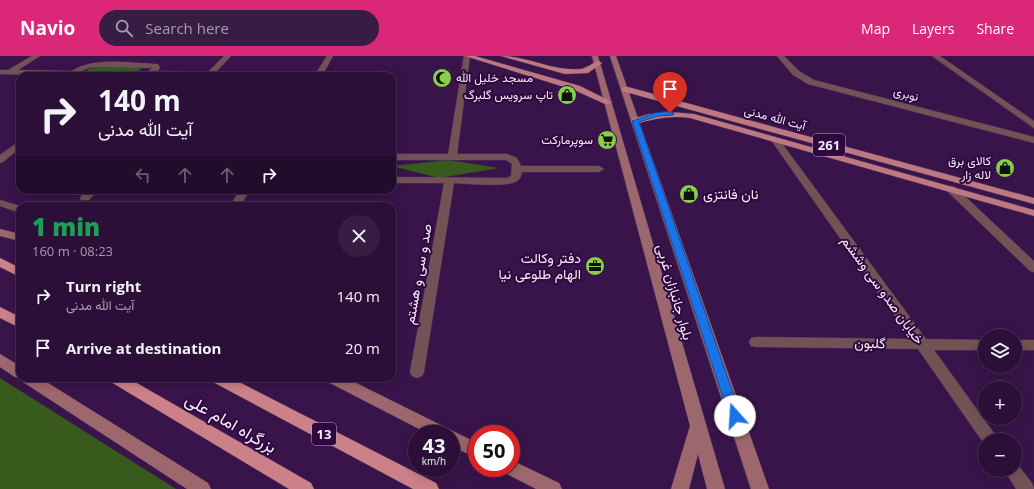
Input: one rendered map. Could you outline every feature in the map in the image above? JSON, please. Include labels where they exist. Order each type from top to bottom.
[{"type":"highway","points":[[0,262],[16,271]]},
{"type":"highway","points":[[0,312],[16,321]]},
{"type":"highway","name":"بزرگراه امام علی","points":[[123,382],[305,489]]},
{"type":"highway","name":"13","points":[[226,382],[430,489]]},
{"type":"main road","points":[[468,56],[576,88],[608,102]]},
{"type":"main road","points":[[504,56],[565,72],[579,73],[590,70],[597,60]]},
{"type":"main road","points":[[613,56],[625,89]]},
{"type":"main road","name":"بلوار جانبازان غربی","points":[[597,60],[716,489]]},
{"type":"main road","points":[[535,76],[543,77],[552,74],[552,71],[548,68]]},
{"type":"main road","name":"بلوار جانبازان غربی","points":[[625,89],[760,489]]},
{"type":"main road","name":"آیت الله مدنی","points":[[625,89],[1034,201]]},
{"type":"main road","name":"آیت الله مدنی","points":[[635,121],[658,114],[680,114],[1034,213]]},
{"type":"main road","points":[[0,232],[16,237]]},
{"type":"main road","points":[[0,360],[16,370]]},
{"type":"main road","points":[[34,382],[202,489]]},
{"type":"main road","points":[[341,382],[426,425]]},
{"type":"main road","points":[[680,489],[698,428]]},
{"type":"main road","points":[[520,472],[553,489]]},
{"type":"street","points":[[0,78],[37,56]]},
{"type":"street","points":[[121,65],[133,56]]},
{"type":"street","points":[[212,72],[228,56]]},
{"type":"street","points":[[320,72],[330,56]]},
{"type":"street","points":[[452,157],[468,56]]},
{"type":"street","name":"نوبری","points":[[780,56],[796,73],[811,82],[1034,140]]},
{"type":"street","points":[[935,56],[1034,125]]},
{"type":"street","points":[[74,72],[85,66],[121,65],[155,66],[156,68],[151,72]]},
{"type":"street","points":[[0,72],[16,72]]},
{"type":"street","name":"خیابان صدو سی وششم","points":[[776,140],[986,433]]},
{"type":"street","points":[[0,160],[16,147]]},
{"type":"street","points":[[396,157],[507,157],[512,158],[515,161],[517,169],[516,177],[512,180],[396,180]]},
{"type":"street","points":[[517,169],[599,169]]},
{"type":"street","name":"صد و سی و هشتم","points":[[417,372],[449,181]]},
{"type":"street","points":[[951,189],[1034,268]]},
{"type":"street","points":[[85,198],[88,194]]},
{"type":"street","points":[[0,203],[16,209]]},
{"type":"street","name":"گلبون","points":[[756,342],[978,344]]},
{"type":"street","points":[[1022,345],[1034,345]]},
{"type":"street","points":[[1017,477],[1026,489]]},
{"type":"green space","points":[[92,67],[143,67],[137,72],[84,72]]},
{"type":"green space","points":[[448,160],[499,168],[439,178],[396,167],[396,166]]},
{"type":"green space","points":[[0,378],[176,489],[0,489]]},
{"type":"place","name":"مسجد خلیل الله","points":[[442,78]]},
{"type":"place","name":"تاپ سرویس گلبرگ","points":[[567,95]]},
{"type":"place","name":"سوپرمارکت","points":[[607,140]]},
{"type":"place","name":"کالای برق لاله زار","points":[[1005,168]]},
{"type":"place","name":"نان فانتزی","points":[[689,194]]},
{"type":"place","name":"دفتر وکالت الهام طلوعی نیا","points":[[595,266]]},
{"type":"route","points":[[670,113],[658,114],[635,121],[735,416]]}]
